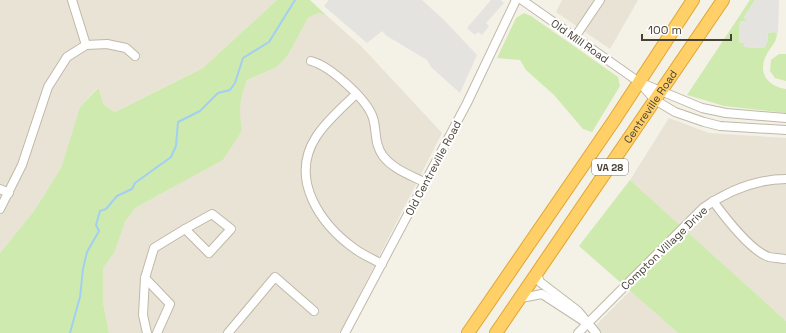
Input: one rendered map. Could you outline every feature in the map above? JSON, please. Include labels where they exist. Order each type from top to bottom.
[{"type":"highway","name":"VA 28","points":[[468,333],[693,0]]},
{"type":"highway","name":"Centreville Road","points":[[496,333],[723,0]]},
{"type":"street","points":[[72,0],[86,45]]},
{"type":"street","name":"Old Centreville Road","points":[[345,333],[424,182],[468,103],[516,0]]},
{"type":"street","name":"Old Mill Road","points":[[522,0],[639,82]]},
{"type":"street","points":[[575,37],[600,0]]},
{"type":"street","points":[[0,209],[22,165],[48,87],[67,57],[86,45],[107,44],[126,48],[135,56]]},
{"type":"street","points":[[311,61],[320,63],[329,69],[356,94],[371,113],[377,143],[384,157],[398,168],[424,182]]},
{"type":"street","points":[[639,82],[659,95],[675,112],[704,122],[720,126],[786,130]]},
{"type":"street","points":[[639,82],[659,95],[702,108],[726,113],[786,118]]},
{"type":"street","points":[[356,94],[327,123],[313,141],[307,161],[306,175],[308,187],[316,209],[328,224],[353,248],[382,264]]},
{"type":"street","name":"Compton Village Drive","points":[[578,333],[687,222],[714,201],[744,186],[768,180],[786,178]]},
{"type":"street","points":[[0,189],[9,193]]},
{"type":"street","points":[[714,201],[738,231],[753,245],[769,257],[784,259]]},
{"type":"street","points":[[147,333],[143,315],[145,278],[154,248],[185,229],[212,214],[231,229],[209,253],[185,229]]},
{"type":"street","points":[[537,274],[540,282],[578,311],[596,333]]},
{"type":"street","points":[[228,333],[275,277],[314,312]]},
{"type":"street","points":[[145,278],[170,304],[157,333]]},
{"type":"street","points":[[521,298],[542,294],[587,323]]},
{"type":"shaded area","points":[[0,0],[277,0],[203,68],[115,112],[104,105],[97,88],[80,107],[61,168],[34,211],[0,253]]},
{"type":"shaded area","points":[[329,0],[422,0],[445,21],[477,55],[460,93],[431,67],[427,60],[387,36],[382,31],[367,43],[324,6]]},
{"type":"shaded area","points":[[491,0],[501,0],[504,3],[486,23],[489,26],[482,35],[478,32],[475,35],[467,28]]},
{"type":"shaded area","points":[[562,0],[638,0],[610,49],[556,12]]},
{"type":"shaded area","points":[[755,0],[779,0],[778,33],[768,33],[767,43],[764,48],[744,47],[744,43],[739,42],[740,21],[746,21],[744,17]]},
{"type":"shaded area","points":[[318,13],[326,15],[362,47],[442,133],[340,333],[109,333],[103,302],[103,268],[114,253],[125,222],[135,208],[223,160],[242,131],[239,114],[240,96],[247,80],[277,67],[288,55],[308,18]]},
{"type":"shaded area","points":[[669,118],[709,133],[786,138],[786,321],[630,180]]},
{"type":"shaded area","points":[[630,291],[678,333],[588,333]]},
{"type":"green space","points":[[277,0],[310,0],[326,15],[318,13],[308,18],[288,55],[277,67],[247,80],[240,106],[242,131],[223,160],[135,208],[125,222],[114,253],[103,268],[103,302],[109,333],[0,333],[0,253],[34,211],[61,168],[80,107],[98,88],[104,105],[115,112],[203,68]]},
{"type":"green space","points":[[750,0],[755,0],[744,17],[747,21],[740,21],[739,42],[744,43],[744,47],[764,48],[767,43],[768,33],[777,33],[776,40],[765,58],[763,70],[764,75],[770,83],[786,89],[786,113],[724,106],[687,95]]},
{"type":"green space","points":[[524,13],[531,16],[618,77],[620,86],[592,132],[583,129],[554,95],[526,70],[520,60],[497,58],[516,18]]},
{"type":"green space","points":[[779,54],[786,54],[786,81],[775,78],[770,71],[771,60]]},
{"type":"green space","points":[[630,180],[786,321],[786,333],[678,333],[579,246]]},
{"type":"waterway","points":[[70,333],[80,297],[83,269],[87,252],[99,231],[96,225],[100,211],[106,209],[117,196],[132,189],[135,183],[171,157],[176,146],[178,122],[200,111],[218,93],[230,90],[235,83],[243,58],[269,42],[295,0]]}]
